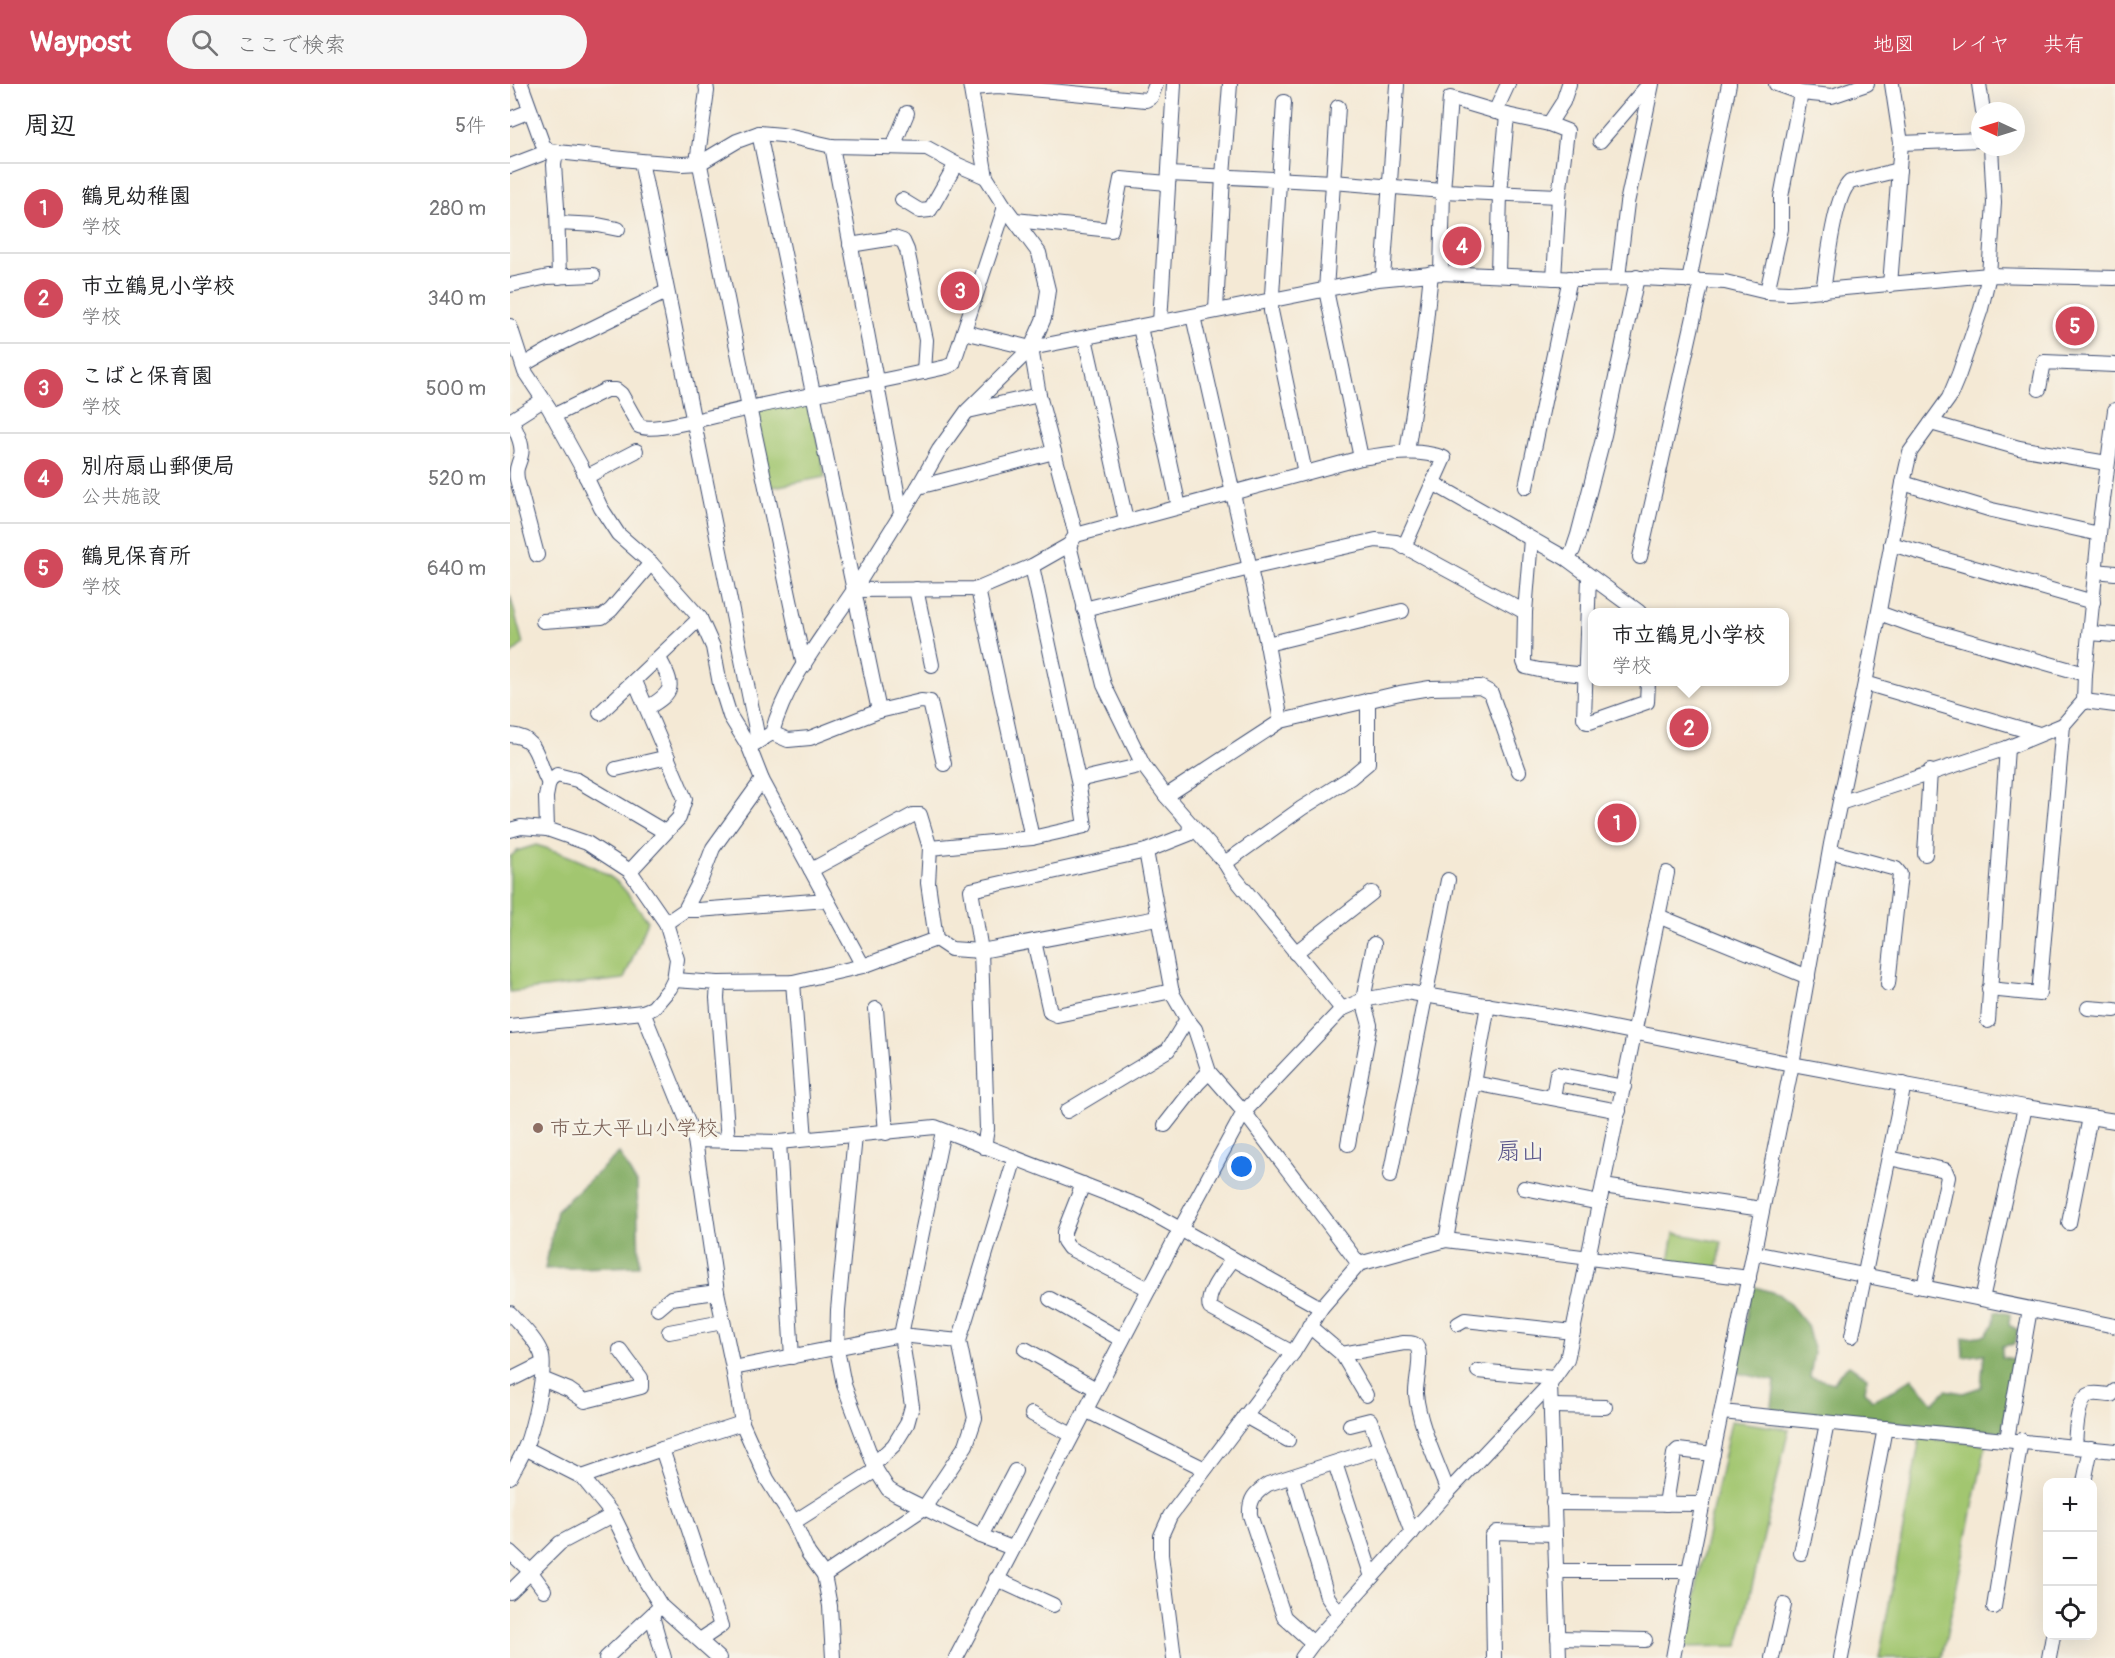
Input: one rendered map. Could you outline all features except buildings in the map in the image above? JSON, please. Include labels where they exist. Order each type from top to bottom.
[{"type":"street","points":[[521,84],[543,145],[552,152],[558,223],[559,277]]},
{"type":"street","points":[[706,84],[698,155],[748,407],[804,666]]},
{"type":"street","points":[[753,745],[772,733],[777,714],[804,666],[854,590],[939,450],[967,411],[1031,348],[1044,318],[1048,290],[1039,253],[986,177],[971,86],[999,86],[1146,100],[1151,97],[1156,84]]},
{"type":"street","points":[[1160,323],[1174,84]]},
{"type":"street","points":[[1216,310],[1222,176],[1230,84]]},
{"type":"street","points":[[1498,274],[1501,113],[1508,84]]},
{"type":"street","points":[[1549,124],[1563,102],[1569,84]]},
{"type":"street","points":[[1600,141],[1651,84]]},
{"type":"street","points":[[1618,277],[1628,203],[1651,84]]},
{"type":"street","points":[[1640,557],[1696,281],[1730,84]]},
{"type":"street","points":[[1776,84],[1801,93],[1832,96],[1867,84]]},
{"type":"street","points":[[1890,285],[1901,143],[1892,84]]},
{"type":"street","points":[[1979,84],[1982,102]]},
{"type":"street","points":[[1383,278],[1397,85]]},
{"type":"street","points":[[1767,292],[1781,230],[1781,197],[1801,93]]},
{"type":"street","points":[[1407,452],[1436,273],[1450,98],[1549,124],[1567,131],[1559,196],[1554,278]]},
{"type":"street","points":[[1284,102],[1271,310],[1305,473]]},
{"type":"street","points":[[1338,107],[1326,290],[1361,458]]},
{"type":"street","points":[[510,119],[530,111]]},
{"type":"street","points":[[893,147],[907,113]]},
{"type":"street","points":[[759,133],[879,711]]},
{"type":"street","points":[[510,166],[552,152],[700,164],[737,141],[759,133],[782,135],[832,146],[927,148],[986,177]]},
{"type":"street","points":[[1901,143],[1971,140]]},
{"type":"street","points":[[832,146],[901,513]]},
{"type":"street","points":[[1673,1658],[1792,1064],[1830,851],[1910,452],[1949,398],[1981,309],[1989,275],[1994,203],[1991,156]]},
{"type":"street","points":[[641,161],[753,717],[753,745],[762,780],[863,966]]},
{"type":"street","points":[[902,200],[920,211],[930,210],[956,164]]},
{"type":"street","points":[[1823,291],[1833,226],[1844,187],[1850,182],[1899,171]]},
{"type":"street","points":[[1015,220],[1111,230],[1121,179],[1222,176],[1443,191],[1559,196]]},
{"type":"street","points":[[553,416],[606,390],[616,390],[621,394],[639,426],[643,428],[692,421],[813,393],[924,372],[953,363],[1005,207]]},
{"type":"street","points":[[558,223],[598,225],[618,229]]},
{"type":"street","points":[[850,245],[894,238],[903,241],[907,250],[926,340],[924,372]]},
{"type":"street","points":[[964,332],[1031,348],[1383,278],[1436,273],[1725,282],[1767,292],[1823,291],[1989,275],[2115,278]]},
{"type":"street","points":[[510,285],[548,277],[593,275]]},
{"type":"street","points":[[1526,487],[1570,278]]},
{"type":"street","points":[[1567,559],[1578,535],[1604,435],[1637,278]]},
{"type":"street","points":[[523,365],[556,346],[666,292]]},
{"type":"street","points":[[1193,316],[1267,644],[1281,722]]},
{"type":"street","points":[[1140,327],[1179,507]]},
{"type":"street","points":[[511,330],[525,372],[553,416],[601,508],[618,534],[651,563],[700,618],[713,646],[720,684],[730,716],[753,745]]},
{"type":"street","points":[[1085,338],[1126,520]]},
{"type":"street","points":[[1031,348],[1039,395],[1054,452],[1072,540],[1084,609],[1104,685],[1143,765],[1342,1009]]},
{"type":"street","points":[[2039,388],[2044,362],[2115,364]]},
{"type":"street","points":[[967,411],[1039,395]]},
{"type":"street","points":[[537,555],[517,479],[516,466],[522,454],[511,421],[543,400]]},
{"type":"street","points":[[1840,802],[1930,771],[2007,748],[2063,725],[2084,701],[2101,514],[2107,463],[2112,447],[2115,410]]},
{"type":"street","points":[[1931,423],[2019,448],[2107,463]]},
{"type":"street","points":[[586,477],[636,451]]},
{"type":"street","points":[[918,487],[1054,452]]},
{"type":"street","points":[[854,590],[978,589],[1032,566],[1072,540],[1126,520],[1361,458],[1407,452],[1428,452],[1444,458],[1404,547]]},
{"type":"street","points":[[1432,483],[1567,559],[1633,608]]},
{"type":"street","points":[[1903,483],[1992,510],[2099,534]]},
{"type":"street","points":[[2101,514],[2115,513]]},
{"type":"street","points":[[1531,539],[1525,612],[1524,662],[1526,667],[1585,675]]},
{"type":"street","points":[[1084,609],[1376,540],[1396,542],[1525,612]]},
{"type":"street","points":[[1891,544],[2093,602]]},
{"type":"street","points":[[543,621],[602,617],[611,610],[651,563]]},
{"type":"street","points":[[930,848],[1032,838],[1085,826],[1078,780],[1032,566]]},
{"type":"street","points":[[2096,571],[2115,573]]},
{"type":"street","points":[[1589,576],[1584,718],[1587,722],[1647,702],[1648,686]]},
{"type":"street","points":[[978,589],[1032,838]]},
{"type":"street","points":[[916,590],[932,665]]},
{"type":"street","points":[[1267,644],[1402,611]]},
{"type":"street","points":[[1879,613],[1915,626],[2085,674]]},
{"type":"street","points":[[600,713],[700,618]]},
{"type":"street","points":[[2090,633],[2115,635]]},
{"type":"street","points":[[647,708],[669,692],[670,683],[659,658]]},
{"type":"street","points":[[630,871],[679,818],[685,799],[635,681]]},
{"type":"street","points":[[1865,683],[2039,734]]},
{"type":"street","points":[[1166,796],[1281,722],[1368,700],[1431,688],[1486,688],[1491,693],[1519,771]]},
{"type":"street","points":[[772,733],[788,740],[810,738],[879,711],[921,700],[930,702],[944,764]]},
{"type":"street","points":[[1225,863],[1302,808],[1350,778],[1368,763],[1368,700]]},
{"type":"street","points":[[2084,701],[2115,705]]},
{"type":"street","points":[[1989,989],[2039,994],[2063,725]]},
{"type":"street","points":[[510,735],[522,736],[530,742],[549,783]]},
{"type":"street","points":[[1988,1021],[2007,748]]},
{"type":"street","points":[[616,769],[669,758]]},
{"type":"street","points":[[1078,780],[1143,765]]},
{"type":"street","points":[[1925,854],[1930,771]]},
{"type":"street","points":[[547,829],[546,796],[549,783],[557,775],[577,780],[665,832]]},
{"type":"street","points":[[666,923],[685,910],[702,877],[713,848],[762,780]]},
{"type":"street","points":[[811,870],[913,815],[920,815],[930,848],[928,883],[936,939],[951,949],[981,951],[1157,918]]},
{"type":"street","points":[[984,1147],[987,1130],[981,951],[971,890],[1146,851],[1189,834],[1190,824]]},
{"type":"street","points":[[510,830],[521,827],[547,829],[587,843],[630,871],[666,923],[677,959],[674,980],[653,1008],[643,1012],[510,1026]]},
{"type":"street","points":[[1146,851],[1172,991],[1195,1029],[1209,1072],[1244,1112],[1359,1263]]},
{"type":"street","points":[[1830,851],[1896,869],[1900,874],[1888,984]]},
{"type":"street","points":[[1302,1658],[1448,1492],[1552,1381],[1567,1360],[1667,873]]},
{"type":"street","points":[[1390,1176],[1448,880]]},
{"type":"street","points":[[1295,953],[1372,893]]},
{"type":"street","points":[[685,910],[827,900]]},
{"type":"street","points":[[1658,916],[1808,977]]},
{"type":"street","points":[[674,980],[718,983],[793,982],[863,966],[936,939]]},
{"type":"street","points":[[1034,941],[1046,1002],[1050,1012],[1057,1015],[1172,991]]},
{"type":"street","points":[[1348,1144],[1370,1025],[1363,1000],[1374,944]]},
{"type":"street","points":[[793,982],[805,1139]]},
{"type":"street","points":[[718,983],[717,998],[728,1141]]},
{"type":"street","points":[[956,1658],[1244,1112],[1342,1009],[1363,1000],[1406,992],[1558,1017],[1792,1064],[2025,1107],[2115,1121]]},
{"type":"street","points":[[1446,1240],[1488,1005]]},
{"type":"street","points":[[2088,1008],[2115,1010]]},
{"type":"street","points":[[876,1009],[886,1133]]},
{"type":"street","points":[[643,1012],[695,1140],[717,1292],[742,1423],[767,1479],[794,1522],[808,1553],[824,1575],[830,1606],[832,1658]]},
{"type":"street","points":[[1067,1111],[1168,1050],[1187,1019]]},
{"type":"street","points":[[1165,1125],[1209,1072]]},
{"type":"street","points":[[1553,1098],[1557,1074],[1624,1087]]},
{"type":"street","points":[[1474,1083],[1619,1111]]},
{"type":"street","points":[[1852,1336],[1904,1084]]},
{"type":"street","points":[[1982,1299],[2025,1107]]},
{"type":"street","points":[[2069,1223],[2091,1117]]},
{"type":"street","points":[[695,1140],[779,1142],[935,1127],[1139,1206],[1321,1308]]},
{"type":"street","points":[[794,1522],[875,1467],[907,1424],[912,1406],[902,1335],[943,1131]]},
{"type":"street","points":[[855,1136],[838,1310],[837,1349],[844,1385],[875,1467],[888,1489],[981,1536],[1012,1548]]},
{"type":"street","points":[[779,1142],[792,1357]]},
{"type":"street","points":[[824,1575],[924,1508],[966,1445],[975,1418],[959,1341],[1015,1158]]},
{"type":"street","points":[[1888,1158],[1945,1170],[1947,1173],[1924,1287]]},
{"type":"street","points":[[1083,1184],[1064,1232],[1064,1241],[1069,1248],[1149,1289]]},
{"type":"street","points":[[1603,1186],[1762,1209]]},
{"type":"street","points":[[1524,1188],[1600,1203]]},
{"type":"street","points":[[1174,1658],[1161,1555],[1161,1536],[1170,1516],[1293,1353],[1321,1308],[1359,1263],[1446,1240],[1749,1278]]},
{"type":"street","points":[[1754,1252],[2115,1326]]},
{"type":"street","points":[[1233,1259],[1211,1293],[1208,1302],[1210,1308],[1293,1353]]},
{"type":"street","points":[[658,1309],[671,1298],[717,1292]]},
{"type":"street","points":[[1050,1299],[1122,1340]]},
{"type":"street","points":[[2007,1439],[2031,1309]]},
{"type":"street","points":[[510,1313],[537,1345],[542,1356],[542,1379],[525,1448],[510,1477]]},
{"type":"street","points":[[1458,1323],[1465,1320],[1573,1332]]},
{"type":"street","points":[[669,1332],[723,1322]]},
{"type":"street","points":[[1309,1326],[1342,1354],[1366,1395]]},
{"type":"street","points":[[733,1368],[902,1335],[959,1341]]},
{"type":"street","points":[[1342,1354],[1404,1343],[1414,1344],[1417,1347],[1420,1355],[1416,1389],[1417,1406],[1448,1492]]},
{"type":"street","points":[[1025,1349],[1096,1389]]},
{"type":"street","points":[[542,1379],[569,1390],[585,1401],[641,1387],[641,1378],[620,1350]]},
{"type":"street","points":[[510,1380],[542,1364]]},
{"type":"street","points":[[1478,1371],[1552,1381]]},
{"type":"street","points":[[1552,1381],[1553,1534],[1559,1658]]},
{"type":"street","points":[[2075,1446],[2080,1405],[2084,1397],[2092,1394],[2111,1395],[2115,1390]]},
{"type":"street","points":[[1551,1406],[1605,1407]]},
{"type":"street","points":[[1085,1410],[1205,1469]]},
{"type":"street","points":[[1722,1412],[2115,1451]]},
{"type":"street","points":[[1032,1414],[1072,1435]]},
{"type":"street","points":[[1245,1416],[1288,1440]]},
{"type":"street","points":[[1350,1425],[1370,1420],[1412,1533]]},
{"type":"street","points":[[582,1478],[742,1423]]},
{"type":"street","points":[[1801,1553],[1827,1423]]},
{"type":"street","points":[[1841,1658],[1885,1428]]},
{"type":"street","points":[[1994,1607],[2021,1440]]},
{"type":"street","points":[[525,1448],[582,1478],[613,1515],[645,1580],[656,1611],[664,1658]]},
{"type":"street","points":[[1313,1643],[1284,1617],[1250,1515],[1250,1506],[1255,1493],[1268,1484],[1380,1448]]},
{"type":"street","points":[[2085,1478],[2091,1448]]},
{"type":"street","points":[[662,1449],[721,1626],[700,1640]]},
{"type":"street","points":[[1666,1504],[1674,1454],[1678,1450],[1713,1454]]},
{"type":"street","points":[[1335,1463],[1372,1577]]},
{"type":"street","points":[[981,1536],[1015,1471]]},
{"type":"street","points":[[1292,1477],[1327,1596],[1339,1614]]},
{"type":"street","points":[[1553,1503],[1703,1504]]},
{"type":"street","points":[[510,1592],[560,1543],[613,1515]]},
{"type":"street","points":[[1494,1658],[1492,1538],[1497,1533],[1553,1534]]},
{"type":"street","points":[[510,1552],[530,1571],[544,1590]]},
{"type":"street","points":[[1555,1571],[1689,1571]]},
{"type":"street","points":[[996,1580],[1053,1605]]},
{"type":"street","points":[[1772,1658],[1784,1605]]},
{"type":"street","points":[[656,1611],[700,1640],[718,1658]]},
{"type":"street","points":[[606,1658],[656,1611]]},
{"type":"street","points":[[1558,1638],[1645,1640]]},
{"type":"street","points":[[2049,1658],[2052,1640]]},
{"type":"green space","points":[[810,398],[825,477],[768,488],[752,409]]},
{"type":"green space","points":[[510,595],[523,644],[510,655]]},
{"type":"green space","points":[[536,845],[569,856],[605,873],[622,887],[648,921],[624,979],[510,992],[510,857],[517,851]]},
{"type":"green space","points":[[619,1153],[637,1184],[639,1266],[545,1269],[557,1210]]},
{"type":"green space","points":[[1674,1233],[1722,1242],[1717,1271],[1669,1263]]},
{"type":"green space","points":[[1752,1286],[1778,1294],[1788,1302],[1807,1325],[1814,1352],[1810,1377],[1834,1383],[1849,1365],[1867,1377],[1865,1391],[1872,1400],[1894,1390],[1912,1378],[1933,1403],[1946,1390],[1963,1393],[1981,1387],[1984,1354],[1964,1357],[1963,1338],[1986,1335],[1994,1323],[1995,1311],[2010,1314],[2009,1325],[2018,1330],[2015,1344],[2002,1346],[2002,1357],[2013,1359],[2013,1368],[2002,1432],[1775,1411],[1772,1406],[1775,1381],[1737,1373]]},
{"type":"green space","points":[[1731,1421],[1789,1429],[1738,1646],[1684,1647]]},
{"type":"green space","points":[[1920,1438],[1986,1444],[1942,1658],[1879,1658]]},
{"type":"place","name":"別府扇山郵便局","points":[[1462,246]]},
{"type":"place","name":"こばと保育園","points":[[960,291]]},
{"type":"place","name":"鶴見保育所","points":[[2075,326]]},
{"type":"place","name":"市立鶴見小学校","points":[[1689,728]]},
{"type":"place","name":"鶴見幼稚園","points":[[1617,823]]},
{"type":"place","name":"市立大平山小学校","points":[[538,1128]]},
{"type":"district","name":"扇山","points":[[1521,1151]]}]
